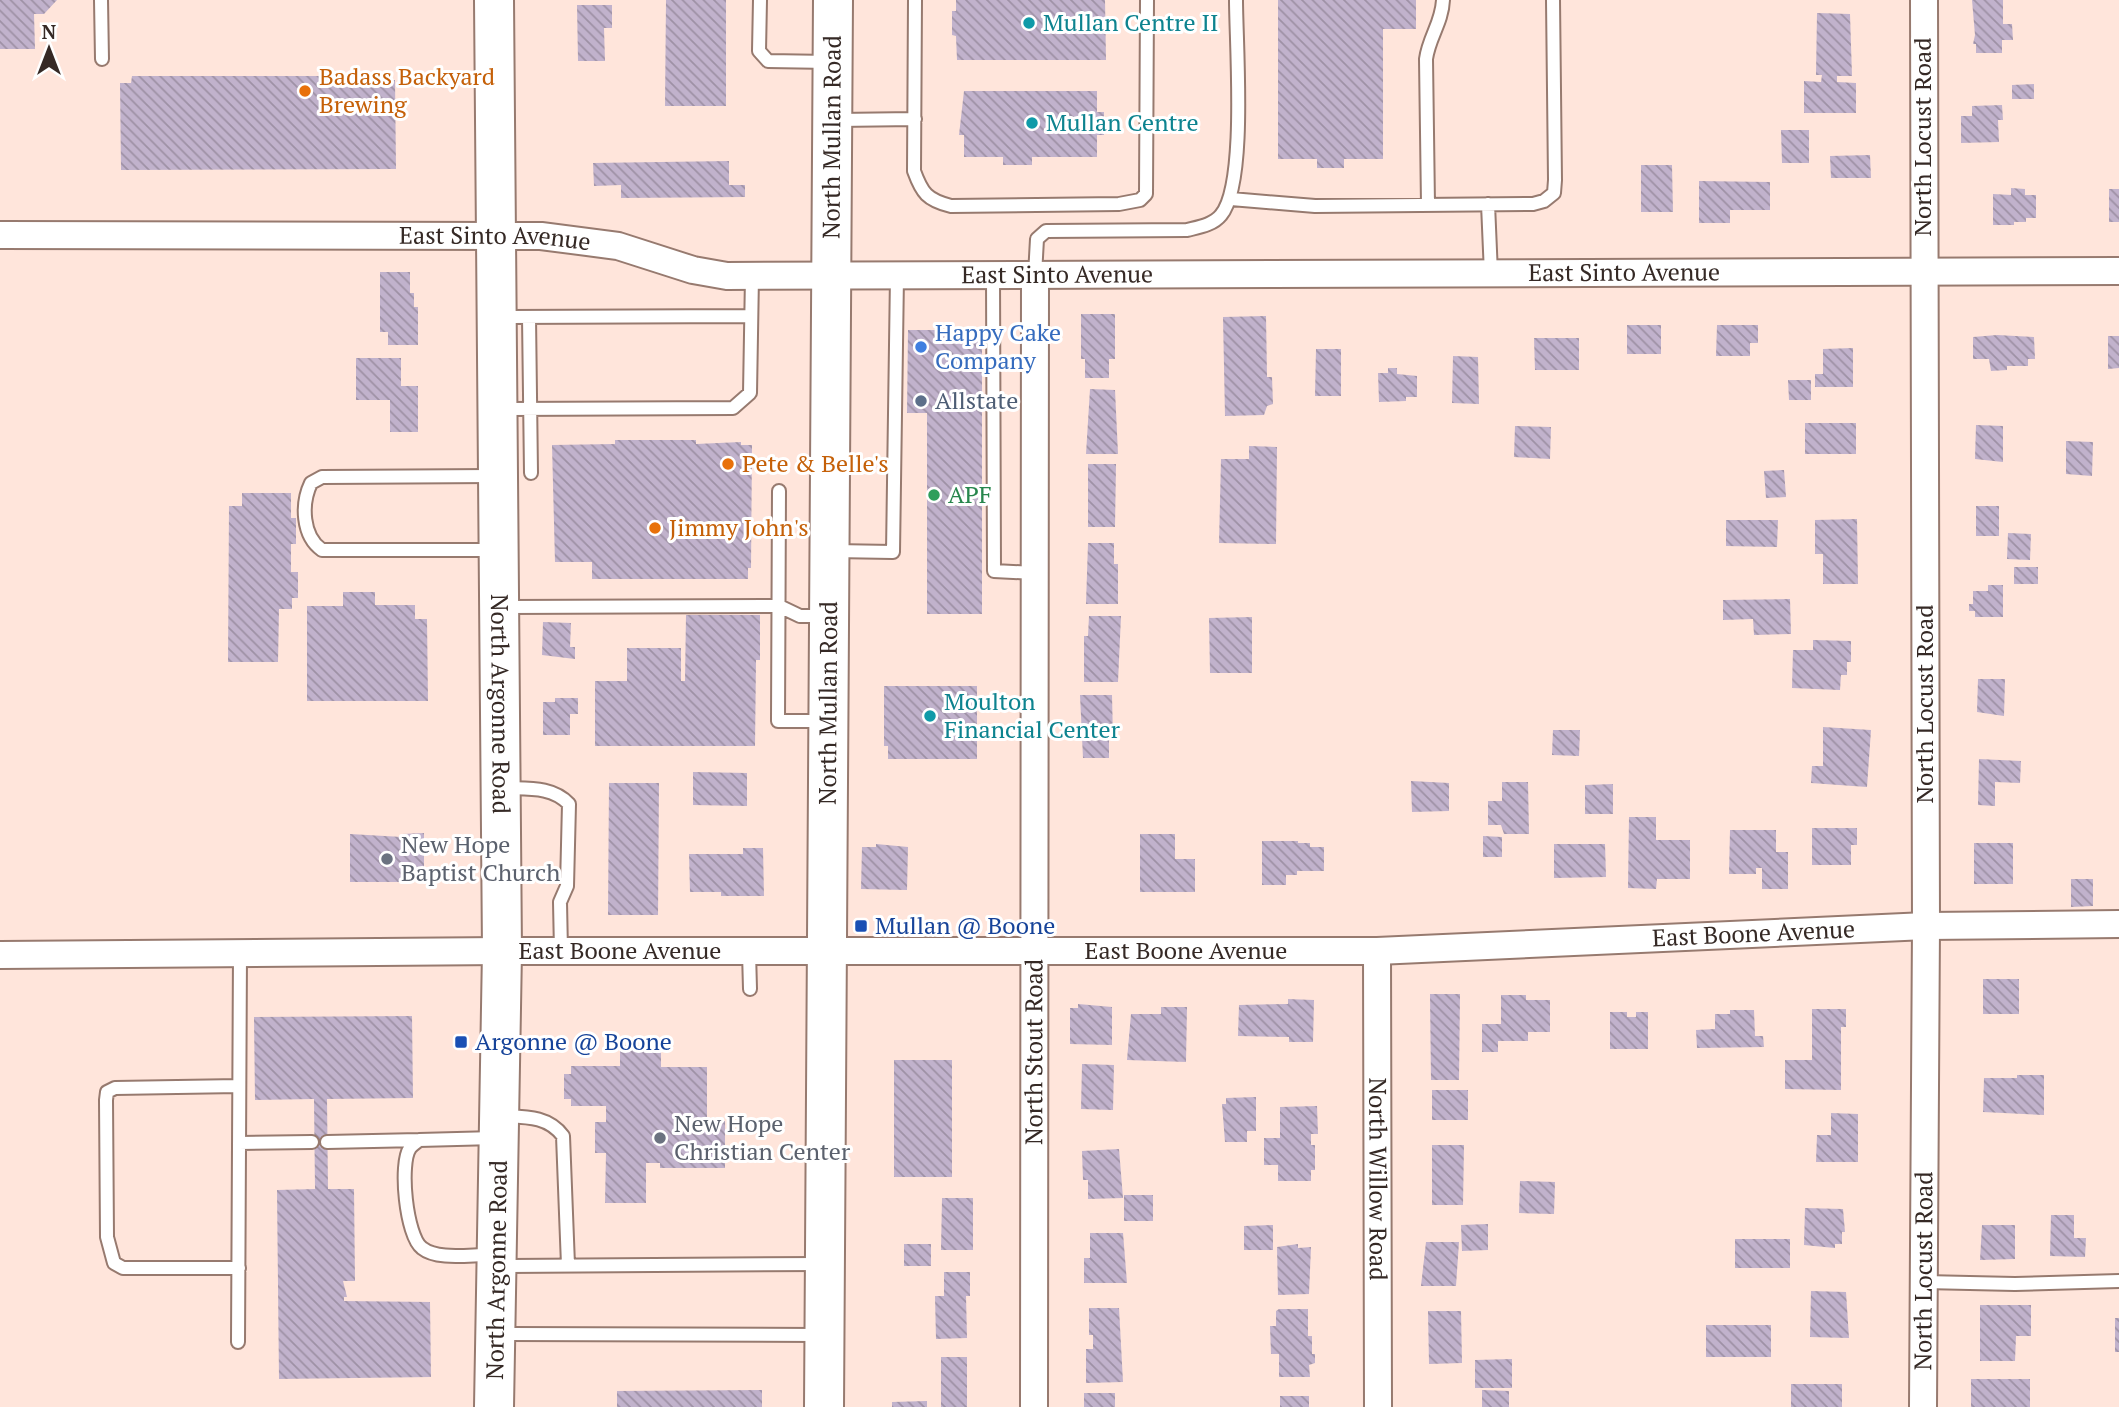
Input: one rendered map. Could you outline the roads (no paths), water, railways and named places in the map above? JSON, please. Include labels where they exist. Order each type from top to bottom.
[{"type":"main road","name":"North Argonne Road","points":[[494,0],[494,236],[512,317],[514,474],[498,550],[502,951],[494,1407]]},
{"type":"main road","name":"North Mullan Road","points":[[824,1407],[833,0]]},
{"type":"street","name":"North Locust Road","points":[[1923,1407],[1926,926],[1924,0]]},
{"type":"street","name":"East Sinto Avenue","points":[[0,235],[494,236],[579,239],[618,246],[693,270],[752,275],[2119,271]]},
{"type":"street","name":"North Stout Road","points":[[1034,1407],[1035,275]]},
{"type":"street","name":"East Boone Avenue","points":[[0,955],[502,951],[1377,951],[1926,926],[2119,924]]},
{"type":"street","name":"North Willow Road","points":[[1377,951],[1378,1407]]},
{"type":"lane","points":[[101,0],[102,59]]},
{"type":"lane","points":[[760,0],[759,51],[763,58],[768,61],[834,62]]},
{"type":"lane","points":[[915,0],[914,171],[922,193],[934,202],[951,206],[1118,205],[1140,200],[1146,194],[1147,0]]},
{"type":"lane","points":[[1035,275],[1037,239],[1046,231],[1187,230],[1219,218],[1231,199],[1237,146],[1236,0]]},
{"type":"lane","points":[[1428,205],[1426,59],[1428,44],[1440,25],[1443,0]]},
{"type":"lane","points":[[1231,199],[1315,206],[1488,205],[1533,204],[1544,201],[1553,193],[1553,0]]},
{"type":"lane","points":[[834,120],[915,119]]},
{"type":"lane","points":[[1488,205],[1491,274]]},
{"type":"lane","points":[[513,409],[733,408],[750,393],[752,275]]},
{"type":"lane","points":[[993,275],[994,571],[1034,573]]},
{"type":"lane","points":[[830,551],[893,552],[897,276]]},
{"type":"lane","points":[[512,317],[751,316]]},
{"type":"lane","points":[[498,550],[323,550],[313,544],[306,522],[307,492],[311,483],[322,477],[514,474]]},
{"type":"lane","points":[[779,491],[778,720],[828,721]]},
{"type":"lane","points":[[498,607],[779,606],[800,616],[829,617]]},
{"type":"lane","points":[[500,788],[548,790],[560,795],[569,804],[567,886],[560,902],[561,951]]},
{"type":"lane","points":[[749,952],[750,989]]},
{"type":"lane","points":[[238,1342],[240,954]]},
{"type":"lane","points":[[239,1086],[116,1088],[107,1092],[106,1100],[107,1237],[114,1262],[122,1268],[239,1268]]},
{"type":"lane","points":[[327,1142],[419,1140],[543,1120],[556,1127],[563,1136],[568,1265]]},
{"type":"lane","points":[[419,1140],[409,1148],[407,1159],[407,1216],[412,1235],[422,1248],[435,1254],[568,1265],[824,1264]]},
{"type":"lane","points":[[239,1143],[312,1142]]},
{"type":"lane","points":[[1924,1282],[2015,1284],[2119,1281]]},
{"type":"lane","points":[[496,1334],[824,1335]]},
{"type":"place","name":"Mullan Centre II","points":[[1029,23]]},
{"type":"place","name":"Badass Backyard Brewing","points":[[305,91]]},
{"type":"place","name":"Mullan Centre","points":[[1032,123]]},
{"type":"place","name":"Happy Cake Company","points":[[921,347]]},
{"type":"place","name":"Allstate","points":[[921,401]]},
{"type":"place","name":"Pete & Belle's","points":[[728,464]]},
{"type":"place","name":"APF","points":[[934,495]]},
{"type":"place","name":"Jimmy John's","points":[[655,528]]},
{"type":"place","name":"Moulton Financial Center","points":[[930,716]]},
{"type":"place","name":"New Hope Baptist Church","points":[[387,859]]},
{"type":"place","name":"Mullan @ Boone","points":[[861,926]]},
{"type":"place","name":"Argonne @ Boone","points":[[461,1042]]},
{"type":"place","name":"New Hope Christian Center","points":[[660,1138]]}]
